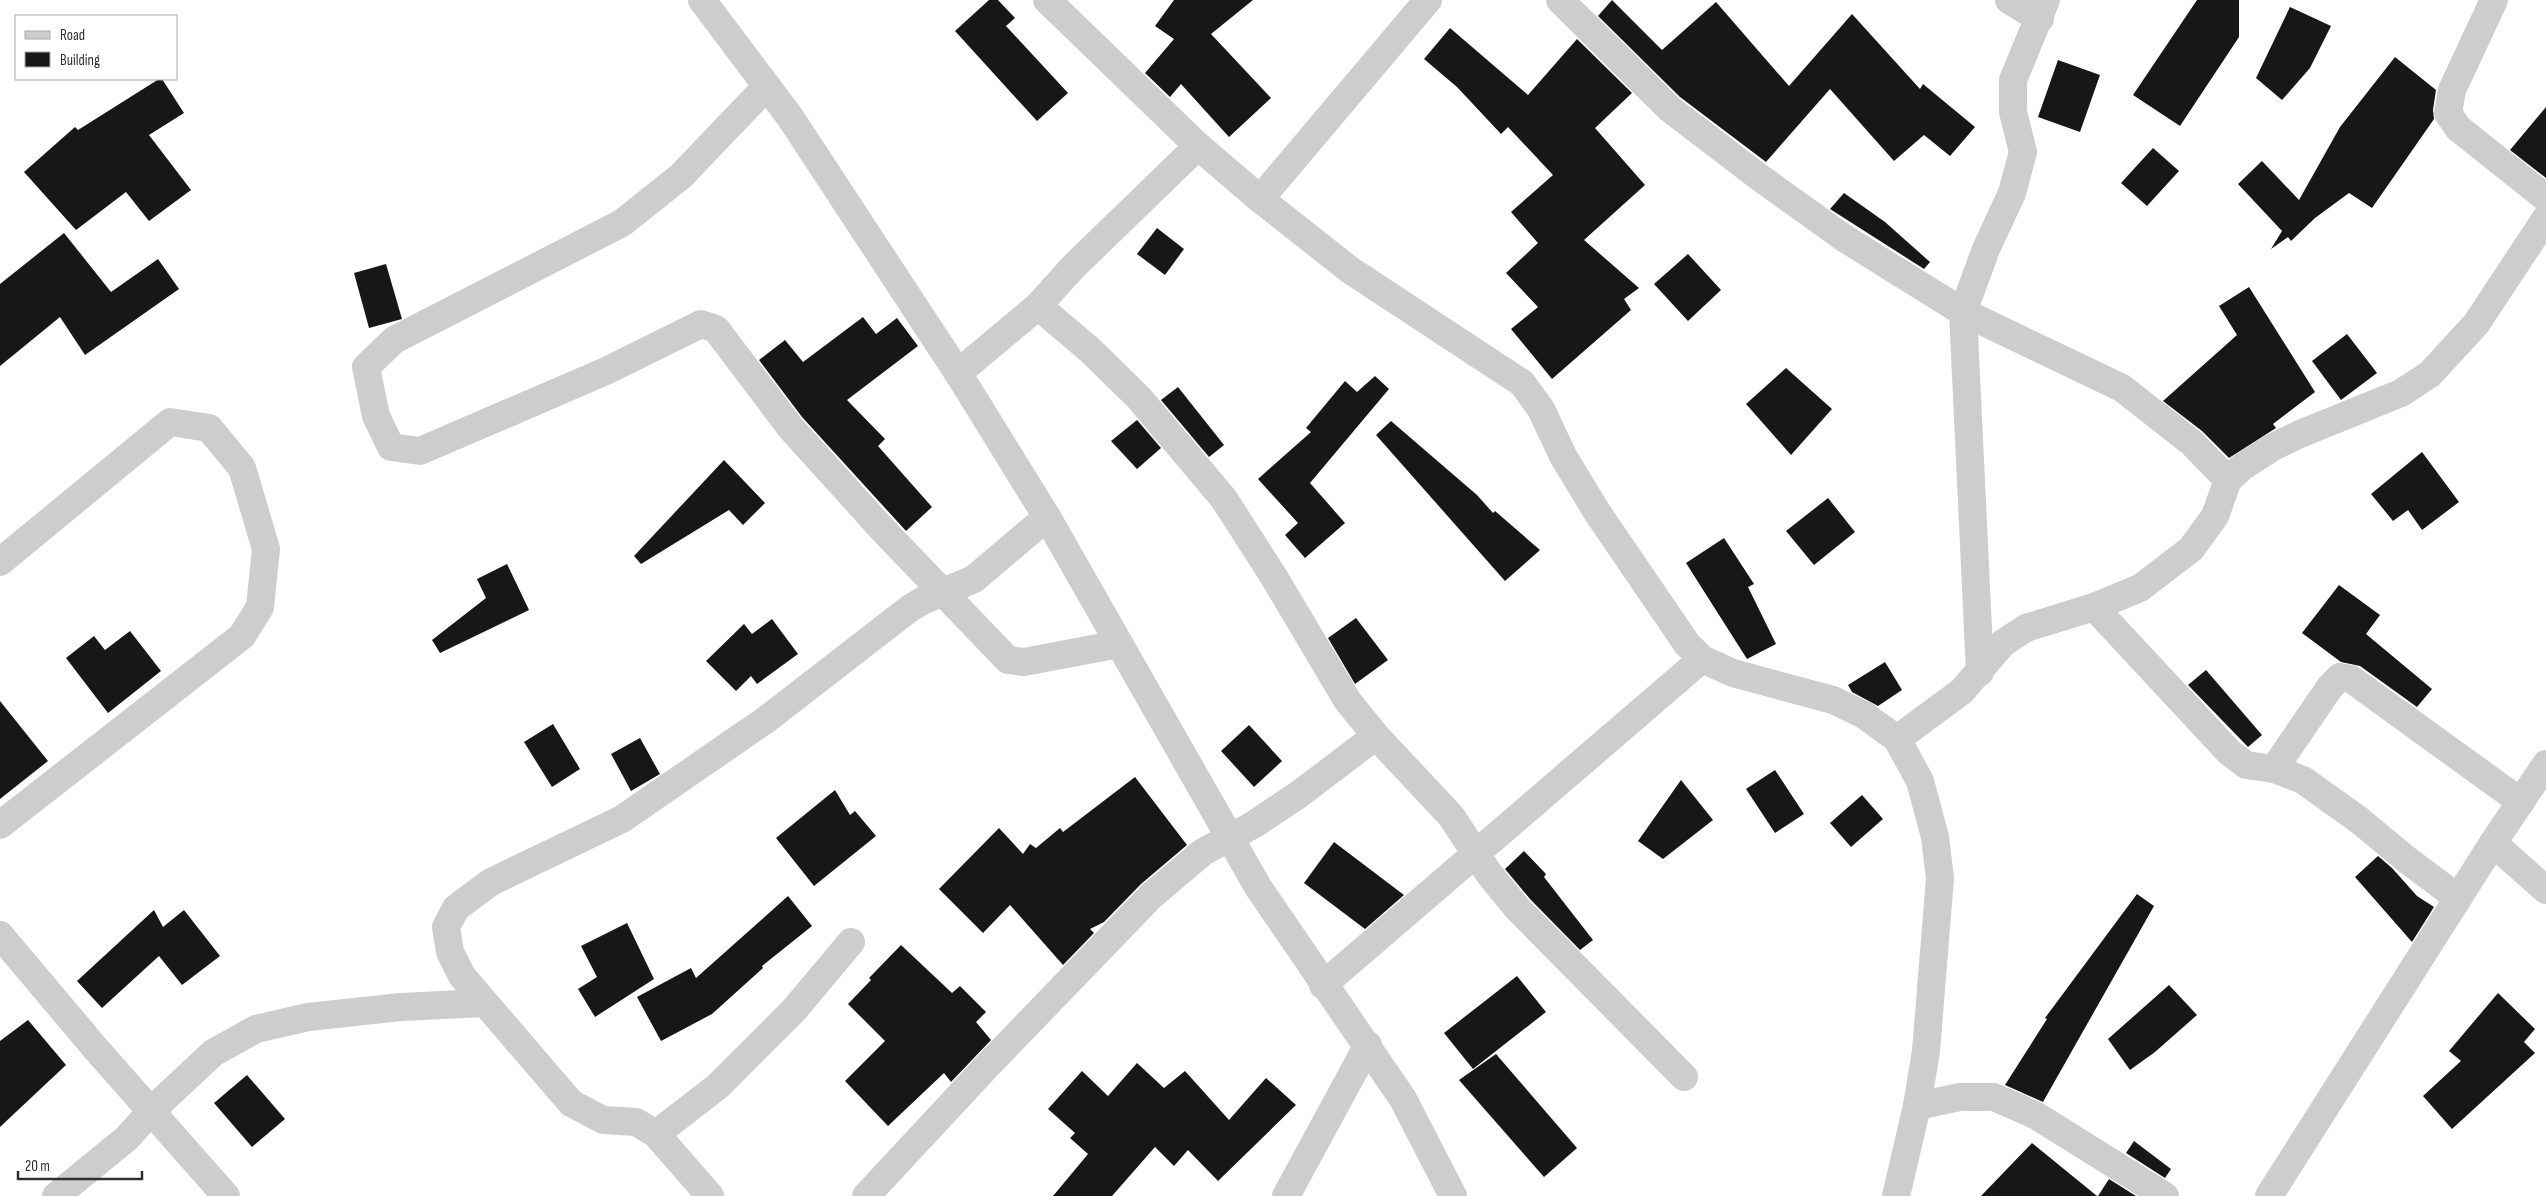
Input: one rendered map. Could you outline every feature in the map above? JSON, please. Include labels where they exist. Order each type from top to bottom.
[{"type":"street","points":[[702,0],[767,86],[859,218],[958,373],[1046,518],[1230,836],[1258,888],[1323,985],[1368,1045],[1403,1099],[1453,1196]]},
{"type":"street","points":[[1046,0],[1198,146],[1260,199],[1350,270],[1522,383],[1541,409],[1563,456],[1597,512],[1687,644],[1702,659],[1733,673],[1833,700],[1864,715],[1897,739],[1920,781],[1935,837],[1940,878],[1926,1051],[1917,1106],[1896,1196]]},
{"type":"street","points":[[1260,199],[1428,0]]},
{"type":"street","points":[[1560,0],[1670,109],[1710,141],[1844,238],[1963,312],[2122,388],[2192,443],[2228,480]]},
{"type":"street","points":[[1980,672],[1963,312],[1986,250],[2012,193],[2023,152],[2013,112],[2014,80],[2043,10],[2009,0]]},
{"type":"street","points":[[2494,0],[2452,90],[2448,112],[2458,128],[2546,198]]},
{"type":"street","points":[[767,86],[680,176],[622,223],[394,340],[366,367],[376,416],[390,447],[420,451],[606,371],[700,324],[716,329],[790,427],[883,530],[1008,660],[1024,662],[1119,644]]},
{"type":"street","points":[[958,373],[1038,306],[1073,267],[1198,146]]},
{"type":"street","points":[[1897,739],[1962,691],[2003,643],[2026,628],[2094,607],[2140,588],[2191,549],[2215,516],[2228,480],[2242,467],[2274,447],[2401,394],[2430,374],[2476,324],[2546,218]]},
{"type":"street","points":[[1038,306],[1090,350],[1138,398],[1224,499],[1274,577],[1347,700],[1376,736],[1450,816],[1490,875],[1518,909],[1684,1077]]},
{"type":"street","points":[[0,562],[170,422],[209,428],[242,468],[266,549],[260,607],[242,636],[0,826]]},
{"type":"street","points":[[710,1196],[656,1134],[636,1122],[603,1120],[571,1103],[462,976],[450,952],[446,927],[456,908],[491,882],[622,819],[767,719],[909,609],[942,592],[974,579],[1046,518]]},
{"type":"street","points":[[2094,607],[2229,752],[2246,764],[2274,769],[2303,780],[2359,820],[2406,859],[2458,898]]},
{"type":"street","points":[[1323,985],[1702,659]]},
{"type":"street","points":[[2274,769],[2330,687],[2340,677],[2351,679],[2521,802]]},
{"type":"street","points":[[866,1196],[987,1066],[1151,896],[1203,852],[1253,825],[1298,795],[1376,736]]},
{"type":"street","points":[[2268,1196],[2493,843],[2546,764]]},
{"type":"street","points":[[2493,843],[2546,890]]},
{"type":"street","points":[[0,935],[96,1050],[152,1110],[226,1196]]},
{"type":"street","points":[[656,1134],[718,1086],[794,1010],[851,942]]},
{"type":"street","points":[[56,1196],[127,1138],[152,1110],[212,1054],[256,1029],[308,1017],[401,1007],[484,1003]]},
{"type":"street","points":[[1286,1196],[1368,1045]]},
{"type":"street","points":[[1917,1106],[1960,1097],[1994,1097],[2037,1116],[2165,1196]]},
{"type":"building","points":[[989,0],[998,0],[1015,18],[1006,26],[1068,93],[1037,121],[955,31]]},
{"type":"building","points":[[1174,0],[1253,0],[1211,34],[1271,98],[1229,137],[1181,84],[1170,97],[1145,73],[1174,39],[1155,26]]},
{"type":"building","points":[[1612,0],[1662,50],[1716,2],[1789,86],[1852,14],[1920,89],[1923,84],[1975,127],[1950,156],[1924,135],[1894,161],[1830,89],[1766,162],[1680,97],[1598,16]]},
{"type":"building","points":[[2197,0],[2239,0],[2239,37],[2180,126],[2133,95]]},
{"type":"building","points":[[2290,7],[2331,26],[2310,68],[2282,100],[2256,78]]},
{"type":"building","points":[[1450,28],[1528,95],[1577,39],[1632,93],[1595,128],[1645,185],[1584,240],[1639,288],[1624,299],[1631,310],[1552,379],[1511,329],[1538,307],[1506,273],[1538,243],[1511,212],[1553,175],[1508,127],[1501,134],[1457,87],[1424,59]]},
{"type":"building","points":[[2395,57],[2436,90],[2433,110],[2434,119],[2372,208],[2349,193],[2315,218],[2291,241],[2288,237],[2271,249],[2282,231],[2238,184],[2262,161],[2299,200],[2340,127]]},
{"type":"building","points":[[2058,60],[2100,75],[2080,132],[2038,117]]},
{"type":"building","points":[[157,80],[163,80],[184,113],[149,135],[191,190],[149,221],[126,192],[76,230],[24,172],[75,127],[78,130]]},
{"type":"building","points":[[2546,107],[2546,178],[2510,150]]},
{"type":"building","points":[[2153,148],[2179,171],[2147,206],[2121,183]]},
{"type":"building","points":[[1844,193],[1885,222],[1930,262],[1924,269],[1830,209]]},
{"type":"building","points":[[1157,228],[1184,249],[1165,275],[1137,254]]},
{"type":"building","points":[[64,233],[111,292],[158,259],[179,289],[85,355],[60,317],[0,366],[0,284]]},
{"type":"building","points":[[1688,254],[1721,290],[1688,321],[1654,284]]},
{"type":"building","points":[[386,264],[402,319],[369,328],[354,273]]},
{"type":"building","points":[[2249,287],[2315,392],[2273,424],[2276,428],[2229,458],[2202,431],[2163,401],[2237,335],[2219,306]]},
{"type":"building","points":[[863,317],[876,334],[897,318],[918,346],[847,400],[885,439],[878,446],[932,507],[906,531],[802,417],[759,360],[785,340],[803,362]]},
{"type":"building","points":[[2347,334],[2377,373],[2341,400],[2312,361]]},
{"type":"building","points":[[1786,368],[1832,409],[1791,455],[1746,404]]},
{"type":"building","points":[[1375,376],[1389,389],[1310,483],[1345,523],[1305,558],[1285,535],[1298,523],[1258,479],[1311,432],[1306,428],[1345,381],[1357,392]]},
{"type":"building","points":[[1178,387],[1224,445],[1209,457],[1161,400]]},
{"type":"building","points":[[1137,420],[1161,448],[1137,469],[1111,441]]},
{"type":"building","points":[[1391,421],[1477,495],[1493,513],[1495,511],[1540,550],[1505,581],[1376,435]]},
{"type":"building","points":[[2422,452],[2459,502],[2422,530],[2408,510],[2393,521],[2371,494]]},
{"type":"building","points":[[724,460],[765,503],[743,525],[729,510],[641,564],[634,556]]},
{"type":"building","points":[[1828,498],[1855,532],[1814,565],[1786,531]]},
{"type":"building","points":[[1724,538],[1754,584],[1748,587],[1776,644],[1747,659],[1686,563]]},
{"type":"building","points":[[507,564],[529,610],[440,653],[432,640],[486,598],[477,579]]},
{"type":"building","points":[[2339,585],[2380,615],[2366,634],[2432,689],[2417,707],[2360,666],[2341,662],[2302,633]]},
{"type":"building","points":[[1356,618],[1388,660],[1355,684],[1328,638]]},
{"type":"building","points":[[772,619],[798,654],[757,684],[751,676],[736,691],[706,661],[744,624],[752,634]]},
{"type":"building","points":[[130,631],[161,671],[108,713],[66,658],[94,636],[105,650]]},
{"type":"building","points":[[1885,662],[1902,690],[1878,706],[1852,692],[1848,685]]},
{"type":"building","points":[[2206,670],[2262,735],[2248,747],[2188,685]]},
{"type":"building","points":[[0,701],[48,761],[0,799]]},
{"type":"building","points":[[553,724],[580,769],[552,787],[524,742]]},
{"type":"building","points":[[1249,725],[1282,761],[1254,787],[1221,751]]},
{"type":"building","points":[[640,738],[660,774],[631,791],[611,754]]},
{"type":"building","points":[[1775,770],[1804,814],[1775,833],[1746,789]]},
{"type":"building","points":[[1135,777],[1187,845],[1141,884],[1104,922],[1090,929],[1094,933],[1063,965],[1010,905],[983,933],[939,889],[999,828],[1023,854],[1030,844],[1036,848],[1060,828],[1063,832]]},
{"type":"building","points":[[1681,780],[1713,820],[1663,859],[1638,841]]},
{"type":"building","points":[[835,790],[850,815],[855,811],[876,836],[814,886],[776,838]]},
{"type":"building","points":[[1862,795],[1883,819],[1851,847],[1830,823]]},
{"type":"building","points":[[1334,842],[1404,895],[1365,929],[1304,883]]},
{"type":"building","points":[[1524,851],[1546,874],[1544,877],[1593,940],[1580,950],[1530,899],[1505,869]]},
{"type":"building","points":[[2378,856],[2392,868],[2417,896],[2434,907],[2412,942],[2355,877]]},
{"type":"building","points":[[2137,894],[2154,906],[2043,1102],[2005,1085],[2047,1019],[2045,1018]]},
{"type":"building","points":[[788,896],[812,926],[762,966],[763,968],[712,1014],[661,1041],[637,997],[691,968],[696,978]]},
{"type":"building","points":[[154,910],[163,927],[184,910],[220,956],[182,985],[159,956],[102,1008],[77,981]]},
{"type":"building","points":[[627,923],[654,979],[595,1017],[578,989],[597,977],[581,946]]},
{"type":"building","points":[[901,945],[952,993],[960,986],[986,1012],[976,1022],[991,1040],[951,1082],[944,1073],[888,1126],[845,1081],[885,1041],[848,1004],[871,980],[869,978]]},
{"type":"building","points":[[1517,976],[1546,1012],[1473,1069],[1444,1033]]},
{"type":"building","points":[[2169,985],[2197,1015],[2155,1052],[2130,1070],[2108,1039]]},
{"type":"building","points":[[2498,993],[2535,1029],[2524,1042],[2535,1053],[2452,1129],[2423,1096],[2461,1061],[2449,1051]]},
{"type":"building","points":[[28,1020],[66,1065],[0,1127],[0,1041]]},
{"type":"building","points":[[1496,1054],[1577,1148],[1544,1177],[1459,1080]]},
{"type":"building","points":[[1137,1063],[1164,1088],[1185,1071],[1229,1120],[1266,1078],[1296,1105],[1218,1181],[1188,1150],[1174,1166],[1155,1147],[1112,1196],[1053,1196],[1088,1154],[1070,1138],[1075,1133],[1048,1109],[1082,1071],[1108,1096]]},
{"type":"building","points":[[247,1075],[285,1119],[252,1147],[214,1103]]},
{"type":"building","points":[[2134,1141],[2171,1169],[2165,1178],[2126,1153]]},
{"type":"building","points":[[2032,1143],[2097,1196],[1981,1196]]},
{"type":"building","points":[[2109,1179],[2136,1196],[2098,1196]]}]
